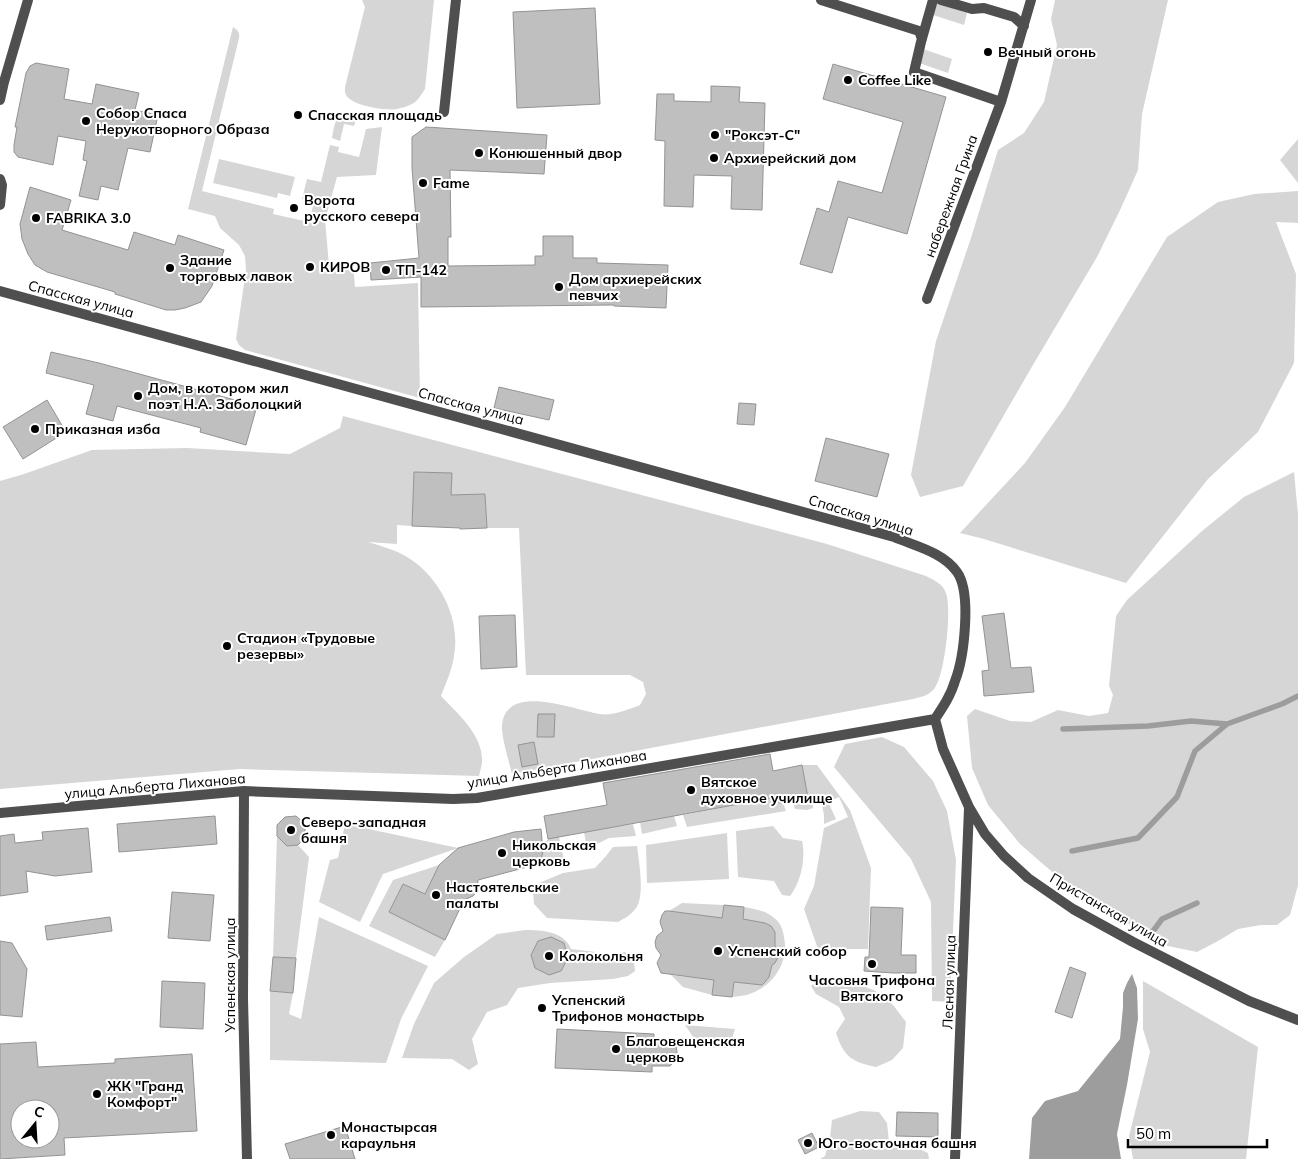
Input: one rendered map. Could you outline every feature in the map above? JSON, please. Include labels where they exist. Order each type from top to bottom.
[{"type":"street","points":[[0,100],[28,0]]},
{"type":"street","points":[[444,112],[456,0]]},
{"type":"street","points":[[821,0],[919,31],[922,39]]},
{"type":"street","points":[[933,0],[914,72],[1001,102]]},
{"type":"street","points":[[941,0],[972,9],[984,8],[1014,17],[1024,26],[1031,0]]},
{"type":"street","name":"набережная Грина","points":[[927,300],[1001,102],[1024,26]]},
{"type":"street","points":[[0,179],[2,185],[0,205]]},
{"type":"street","name":"Спасская улица","points":[[0,291],[894,537],[933,553],[957,572],[963,587],[964,608],[964,641],[961,660],[955,682],[945,704],[935,718]]},
{"type":"street","name":"улица Альберта Лиханова","points":[[0,813],[244,791],[453,799],[477,798],[935,718]]},
{"type":"street","name":"Пристанская улица","points":[[935,718],[943,749],[969,807],[985,834],[1004,856],[1028,878],[1073,908],[1133,942],[1249,1001],[1298,1020]]},
{"type":"street","name":"Успенская улица","points":[[244,791],[243,999],[247,1159]]},
{"type":"street","name":"Лесная улица","points":[[955,1159],[969,807]]},
{"type":"shaded area","points":[[362,0],[434,0],[425,89],[418,100],[412,104],[397,109],[385,109],[362,105],[349,99],[346,95],[346,83],[365,7]]},
{"type":"shaded area","points":[[1055,0],[1168,0],[1142,114],[1138,170],[1097,257],[963,486],[920,497],[911,475],[936,341],[998,150],[1024,133],[1044,102],[1057,45],[1051,19]]},
{"type":"shaded area","points":[[937,3],[967,13],[964,25],[933,15]]},
{"type":"shaded area","points":[[233,27],[238,32],[239,38],[202,191],[274,209],[273,214],[309,222],[314,202],[302,199],[307,179],[321,182],[330,145],[339,147],[338,152],[359,157],[366,129],[382,127],[376,175],[337,177],[325,220],[329,265],[353,264],[355,287],[418,283],[420,398],[245,350],[239,345],[236,339],[246,270],[245,256],[239,245],[220,228],[215,216],[188,209]]},
{"type":"shaded area","points":[[923,49],[952,59],[948,73],[919,63]]},
{"type":"shaded area","points":[[344,113],[357,116],[354,126],[344,124],[340,141],[332,138],[336,120]]},
{"type":"shaded area","points":[[1298,139],[1298,183],[1280,160]]},
{"type":"shaded area","points":[[219,159],[295,177],[290,196],[278,193],[277,198],[213,183]]},
{"type":"shaded area","points":[[1298,191],[1298,223],[1276,222],[1296,274],[1294,363],[1258,432],[1208,479],[1126,583],[960,533],[1025,463],[1065,407],[1167,237],[1218,202],[1254,194]]},
{"type":"shaded area","points":[[343,416],[827,544],[926,576],[942,587],[948,601],[948,627],[938,682],[929,693],[913,699],[512,774],[502,725],[506,712],[515,705],[528,702],[543,702],[599,714],[615,713],[640,705],[646,694],[643,682],[630,675],[526,675],[519,528],[487,528],[485,494],[451,495],[452,473],[414,472],[412,526],[397,525],[397,544],[368,542],[398,552],[418,565],[429,575],[445,599],[451,613],[455,642],[452,666],[441,696],[474,733],[481,751],[482,761],[479,776],[240,769],[0,789],[0,481],[92,450],[187,448],[290,454],[340,428]]},
{"type":"shaded area","points":[[1294,472],[1298,514],[1298,885],[1290,915],[1277,925],[1261,925],[1238,929],[1197,952],[1168,946],[1151,939],[1051,871],[1020,844],[988,805],[972,768],[967,716],[975,709],[1010,721],[1031,722],[1058,710],[1089,716],[1108,713],[1113,695],[1109,686],[1116,616],[1127,600],[1202,531],[1244,497]]},
{"type":"shaded area","points":[[882,737],[904,747],[933,781],[947,811],[956,860],[950,1002],[932,1001],[931,902],[911,859],[834,767],[845,744]]},
{"type":"shaded area","points":[[802,765],[817,765],[850,810],[871,868],[868,949],[818,949],[804,909],[814,886],[824,828],[848,817],[839,797],[828,802],[836,819],[824,824],[820,796],[812,797],[813,808],[807,810],[795,809],[792,801],[808,798]]},
{"type":"shaded area","points":[[778,797],[779,803],[783,803],[786,811],[687,827],[683,815]]},
{"type":"shaded area","points":[[674,816],[677,826],[642,834],[640,822]]},
{"type":"shaded area","points":[[345,824],[458,848],[383,874],[360,922],[319,902],[330,860],[338,858]]},
{"type":"shaded area","points":[[633,824],[636,836],[609,838],[587,849],[584,832]]},
{"type":"shaded area","points":[[773,826],[783,838],[802,841],[802,870],[790,896],[782,895],[774,881],[738,877],[736,831]]},
{"type":"shaded area","points":[[727,833],[729,879],[647,883],[646,845]]},
{"type":"shaded area","points":[[277,836],[287,846],[298,845],[309,857],[296,958],[273,957]]},
{"type":"shaded area","points":[[559,837],[564,860],[535,865],[541,857],[543,847],[548,839]]},
{"type":"shaded area","points":[[637,846],[641,878],[639,902],[632,913],[618,922],[547,918],[534,904],[533,891],[539,883],[563,873],[595,868],[613,847]]},
{"type":"shaded area","points":[[439,865],[425,894],[403,884],[389,912],[445,940],[435,957],[369,926],[393,880]]},
{"type":"shaded area","points":[[682,903],[724,905],[722,918],[669,911]]},
{"type":"shaded area","points":[[744,907],[763,911],[778,921],[784,934],[784,955],[779,971],[767,984],[750,994],[732,997],[734,982],[762,985],[768,979],[768,968],[775,962],[778,956],[777,949],[771,943],[771,927],[765,923],[743,920]]},
{"type":"shaded area","points":[[319,917],[428,966],[401,1019],[386,1063],[270,1060],[270,991],[293,993],[289,1014],[301,1019]]},
{"type":"shaded area","points":[[525,930],[545,931],[558,935],[568,943],[571,949],[596,952],[596,961],[612,962],[613,953],[625,952],[634,962],[635,971],[628,976],[613,979],[550,983],[518,988],[507,1005],[487,1012],[472,1039],[478,1064],[469,1070],[452,1059],[402,1058],[414,1024],[434,983],[464,957],[497,934]]},
{"type":"shaded area","points":[[1132,974],[1137,988],[1138,1019],[1117,1134],[1121,1159],[1029,1159],[1032,1118],[1045,1101],[1078,1091],[1120,1039],[1123,993]]},
{"type":"shaded area","points":[[671,975],[714,980],[712,995],[683,987]]},
{"type":"shaded area","points":[[820,979],[841,979],[874,990],[893,1005],[906,1022],[903,1048],[892,1060],[876,1067],[861,1063],[846,1053],[836,1033],[845,1019],[839,1007],[816,994],[811,986]]},
{"type":"shaded area","points":[[1143,981],[1258,1047],[1246,1159],[1133,1159],[1129,1136],[1150,1052],[1143,1029]]},
{"type":"shaded area","points":[[685,1025],[735,1029],[729,1048],[700,1047]]},
{"type":"shaded area","points":[[860,1111],[879,1112],[887,1123],[889,1142],[909,1144],[928,1153],[929,1159],[820,1159],[825,1156],[832,1120]]},
{"type":"building","points":[[595,8],[600,104],[517,108],[513,12]]},
{"type":"building","name":"Собор Спаса Нерукотворного Образа","points":[[36,63],[69,69],[64,99],[92,104],[96,84],[139,93],[135,110],[158,115],[150,152],[128,148],[118,190],[101,186],[98,200],[79,196],[87,161],[83,160],[86,141],[58,136],[53,165],[18,157],[14,152],[17,127],[15,127],[26,73],[30,66]]},
{"type":"building","points":[[833,64],[946,97],[907,234],[848,217],[832,273],[800,264],[817,208],[829,212],[838,181],[882,193],[903,122],[823,99]]},
{"type":"building","name":"Архиерейский дом","points":[[711,86],[740,87],[739,102],[765,103],[762,210],[731,209],[732,176],[694,175],[693,207],[664,206],[665,141],[655,140],[657,94],[674,94],[674,101],[711,102]]},
{"type":"building","points":[[426,127],[547,135],[544,174],[450,170],[451,237],[448,237],[448,266],[535,265],[535,256],[543,256],[543,236],[573,236],[573,258],[597,258],[597,263],[668,265],[666,308],[614,305],[421,307],[421,277],[371,280],[370,263],[419,258],[412,168],[412,137]]},
{"type":"building","points":[[30,187],[71,200],[62,230],[128,250],[134,232],[175,245],[178,235],[224,250],[212,286],[201,302],[185,308],[166,310],[115,294],[115,292],[47,272],[35,265],[22,239],[20,224]]},
{"type":"building","points":[[51,352],[99,363],[257,406],[246,445],[200,432],[201,428],[117,406],[113,421],[86,414],[94,385],[46,373]]},
{"type":"building","points":[[499,387],[554,400],[549,420],[494,408]]},
{"type":"building","name":"Приказная изба","points":[[47,400],[66,432],[23,459],[3,427]]},
{"type":"building","points":[[739,403],[756,404],[754,425],[737,424]]},
{"type":"building","points":[[826,438],[889,454],[877,497],[815,481]]},
{"type":"building","points":[[414,472],[452,473],[451,495],[485,494],[487,528],[460,529],[412,526]]},
{"type":"building","points":[[1004,613],[1011,668],[1031,667],[1034,692],[984,696],[982,671],[989,670],[982,616]]},
{"type":"building","points":[[515,615],[517,667],[481,669],[479,616]]},
{"type":"building","points":[[538,714],[555,714],[554,737],[537,737]]},
{"type":"building","points":[[534,742],[538,764],[522,767],[518,745]]},
{"type":"building","name":"Вятское духовное училище","points":[[770,754],[773,771],[802,765],[808,798],[779,803],[778,797],[548,839],[544,816],[607,805],[603,783]]},
{"type":"building","points":[[215,816],[217,844],[119,852],[117,824]]},
{"type":"building","name":"Северо-западная башня","points":[[296,816],[305,824],[305,838],[298,845],[287,846],[277,836],[277,825],[285,817]]},
{"type":"building","points":[[88,828],[92,872],[55,876],[26,871],[28,892],[0,896],[0,836],[14,834],[15,843],[43,840],[42,832]]},
{"type":"building","points":[[541,829],[543,851],[542,856],[535,865],[478,880],[477,892],[464,900],[445,940],[389,912],[403,884],[425,894],[439,865],[458,848],[514,832]]},
{"type":"building","points":[[172,892],[214,895],[210,941],[168,938]]},
{"type":"building","name":"Успенский собор","points":[[724,905],[744,907],[743,919],[765,923],[771,926],[775,932],[775,946],[778,951],[778,957],[772,965],[769,977],[765,982],[762,985],[734,982],[732,997],[712,995],[714,980],[661,973],[657,963],[661,955],[656,948],[655,942],[657,936],[663,931],[660,922],[665,911],[722,918]]},
{"type":"building","points":[[871,907],[903,908],[901,955],[916,955],[916,973],[864,971],[865,957],[869,957]]},
{"type":"building","points":[[110,917],[112,931],[47,940],[45,926]]},
{"type":"building","name":"Колокольня","points":[[551,937],[564,943],[568,958],[561,971],[549,975],[535,968],[531,955],[538,941]]},
{"type":"building","points":[[0,941],[12,943],[27,969],[22,1017],[0,1015]]},
{"type":"building","points":[[273,957],[296,958],[293,993],[270,991]]},
{"type":"building","points":[[1070,967],[1086,973],[1072,1018],[1055,1012]]},
{"type":"building","points":[[162,981],[205,983],[203,1029],[160,1027]]},
{"type":"building","name":"Благовещенская церковь","points":[[557,1029],[654,1034],[654,1038],[673,1042],[676,1046],[676,1058],[670,1066],[652,1066],[652,1072],[555,1068]]},
{"type":"building","name":"ЖК \"Гранд Комфорт\"","points":[[36,1042],[38,1067],[115,1063],[115,1059],[192,1054],[197,1131],[64,1138],[65,1155],[0,1159],[0,1044]]},
{"type":"building","points":[[897,1112],[938,1113],[938,1137],[896,1136]]},
{"type":"building","name":"Монастырсая караульня","points":[[345,1126],[355,1159],[290,1159],[285,1144]]},
{"type":"building","name":"Юго-восточная башня","points":[[812,1133],[819,1147],[805,1154],[798,1140]]},
{"type":"waterway","points":[[1072,851],[1138,838],[1177,797],[1195,751],[1227,724],[1282,704],[1298,696]]},
{"type":"waterway","points":[[1063,729],[1148,726],[1191,721],[1227,724]]},
{"type":"waterway","points":[[1151,934],[1162,919],[1197,903]]},
{"type":"place","name":"Вечный огонь","points":[[988,52]]},
{"type":"place","name":"Coffee Like","points":[[848,80]]},
{"type":"place","name":"Спасская площадь","points":[[298,115]]},
{"type":"place","name":"Собор Спаса Нерукотворного Образа","points":[[86,121]]},
{"type":"place","name":"\"Роксэт-С\"","points":[[715,135]]},
{"type":"place","name":"Конюшенный двор","points":[[479,153]]},
{"type":"place","name":"Архиерейский дом","points":[[714,158]]},
{"type":"place","name":"Fame","points":[[423,183]]},
{"type":"place","name":"Ворота русского севера","points":[[294,208]]},
{"type":"place","name":"FABRIKA 3.0","points":[[36,218]]},
{"type":"place","name":"КИРОВ","points":[[310,267]]},
{"type":"place","name":"Здание торговых лавок","points":[[170,268]]},
{"type":"place","name":"ТП-142","points":[[386,270]]},
{"type":"place","name":"Дом архиерейских певчих","points":[[559,287]]},
{"type":"place","name":"Дом, в котором жил поэт Н.А. Заболоцкий","points":[[138,396]]},
{"type":"place","name":"Приказная изба","points":[[35,429]]},
{"type":"place","name":"Стадион «Трудовые резервы»","points":[[227,646]]},
{"type":"place","name":"Вятское духовное училище","points":[[691,790]]},
{"type":"place","name":"Северо-западная башня","points":[[291,830]]},
{"type":"place","name":"Никольская церковь","points":[[502,853]]},
{"type":"place","name":"Настоятельские палаты","points":[[436,895]]},
{"type":"place","name":"Успенский собор","points":[[718,951]]},
{"type":"place","name":"Колокольня","points":[[549,956]]},
{"type":"place","name":"Часовня Трифона Вятского","points":[[872,964]]},
{"type":"place","name":"Успенский Трифонов монастырь","points":[[542,1008]]},
{"type":"place","name":"Благовещенская церковь","points":[[616,1049]]},
{"type":"place","name":"ЖК \"Гранд Комфорт\"","points":[[97,1094]]},
{"type":"place","name":"Монастырсая караульня","points":[[331,1135]]},
{"type":"place","name":"Юго-восточная башня","points":[[808,1143]]}]
